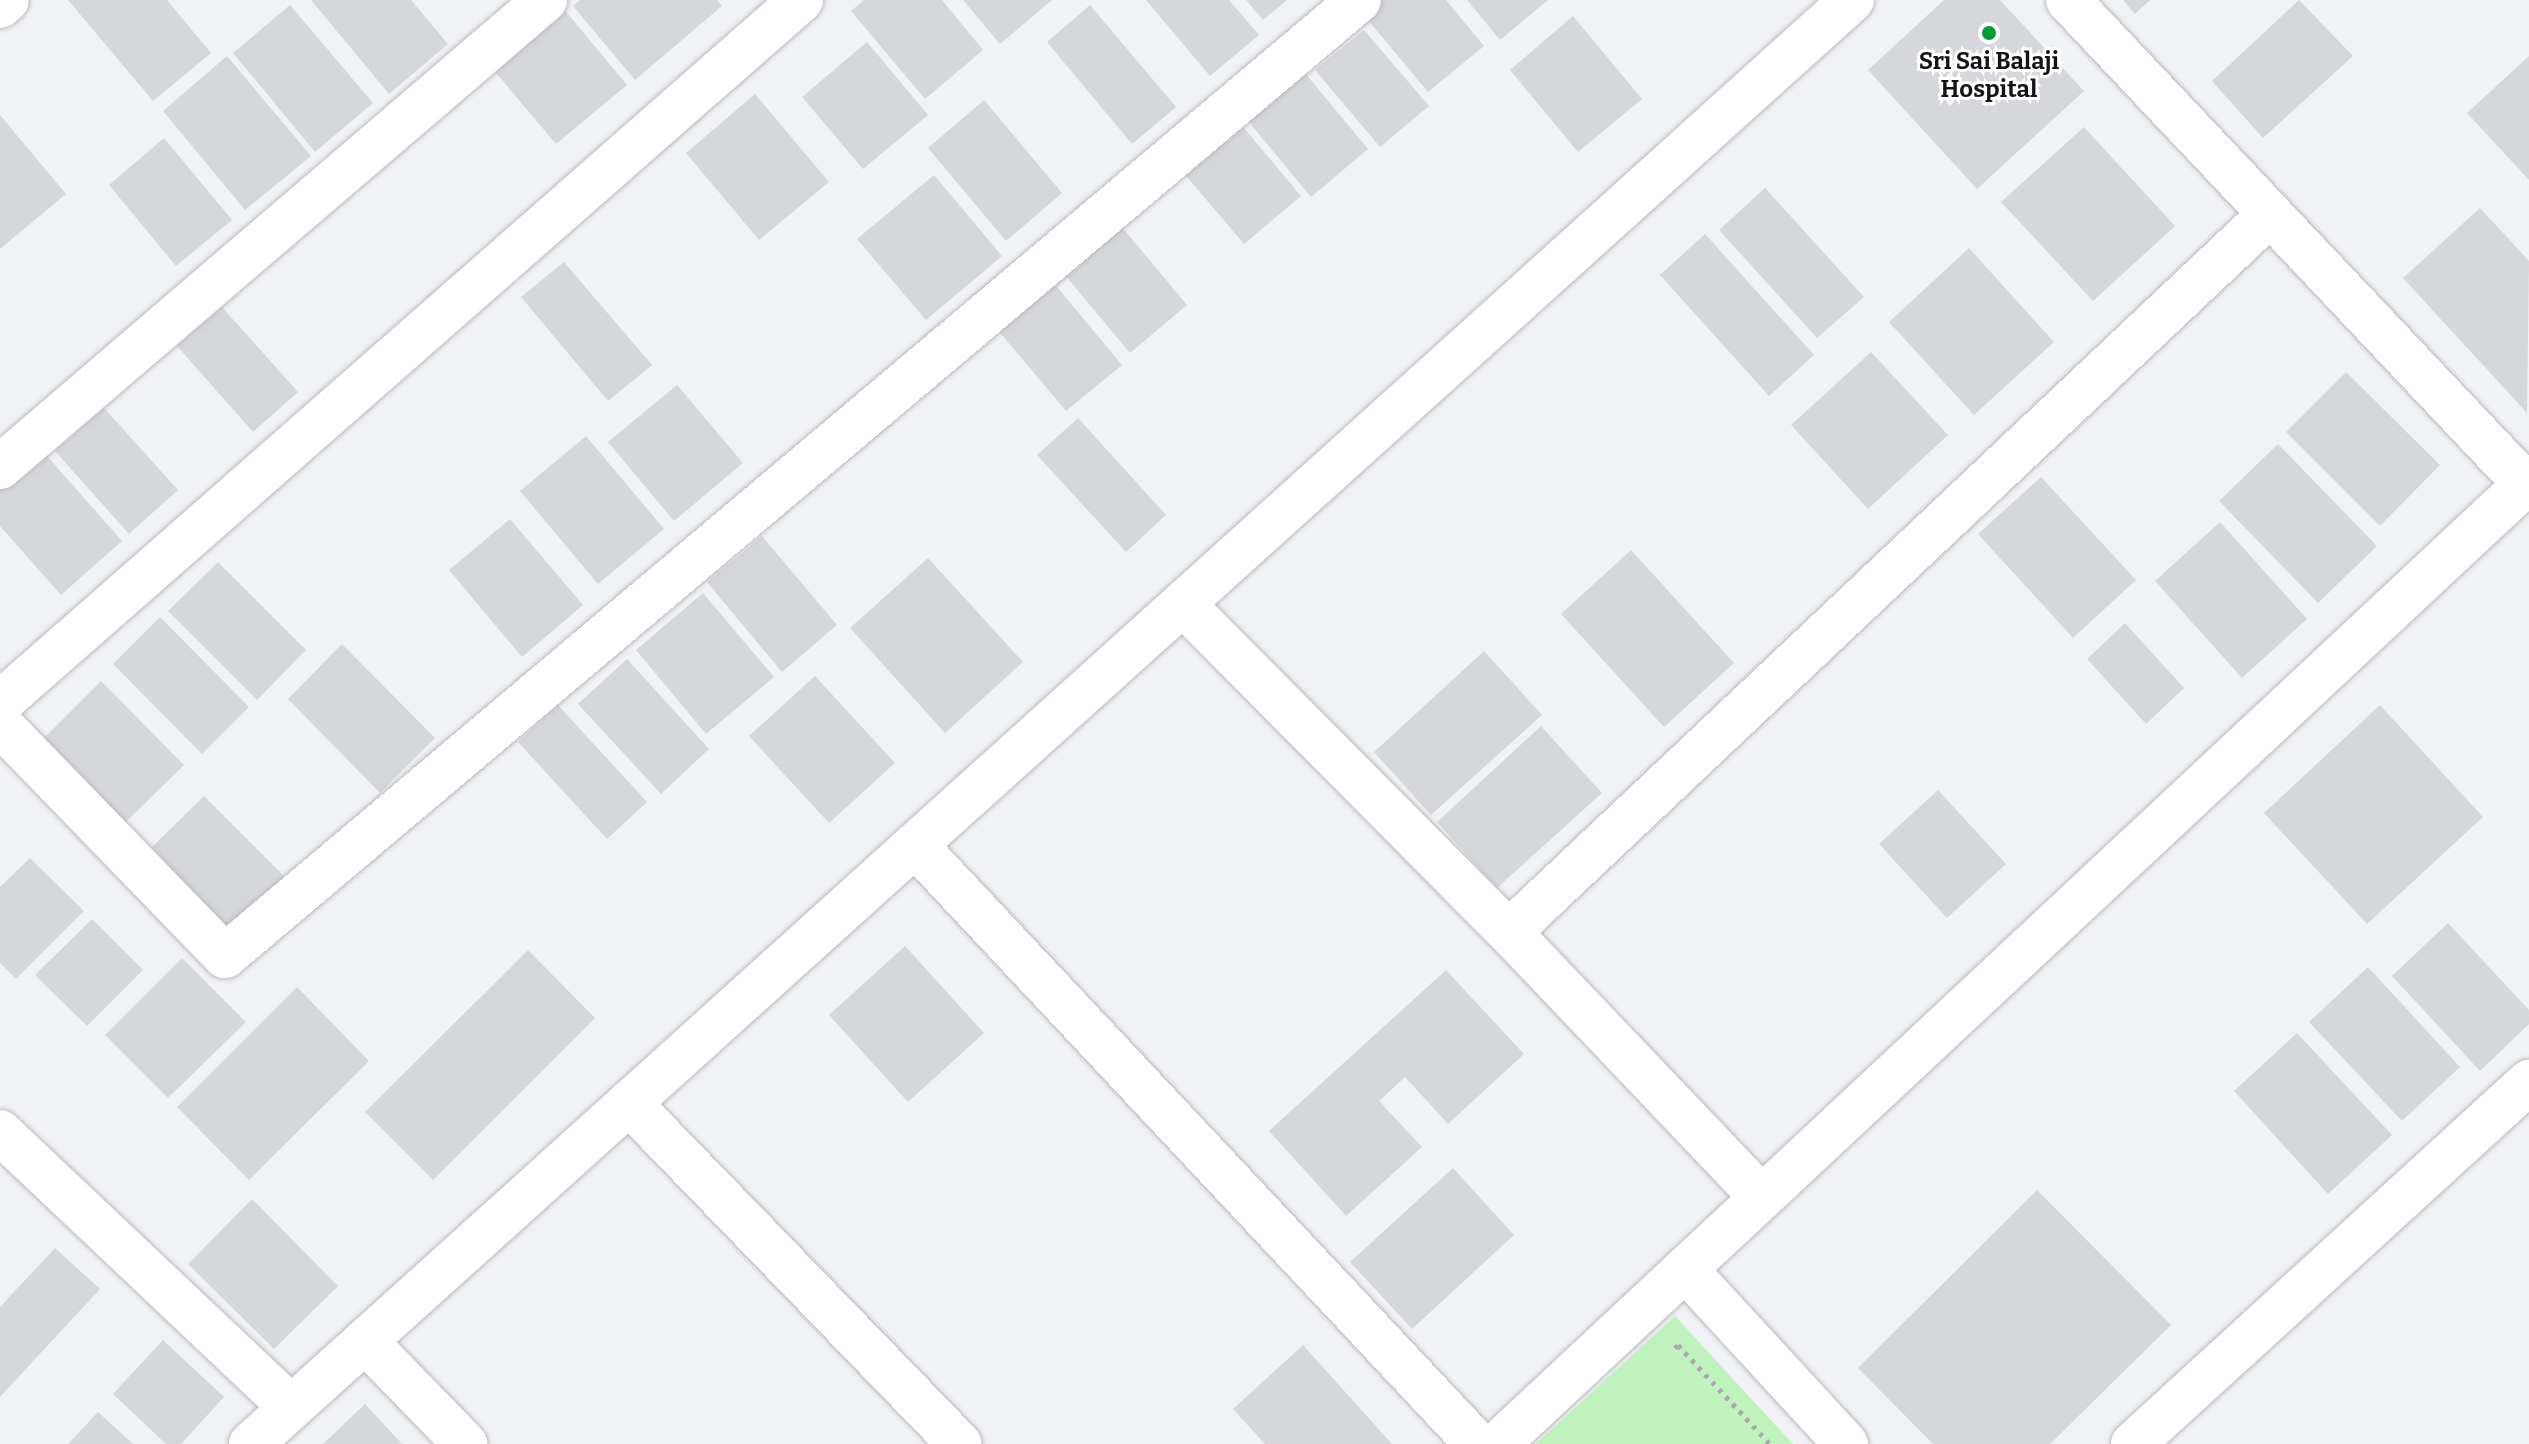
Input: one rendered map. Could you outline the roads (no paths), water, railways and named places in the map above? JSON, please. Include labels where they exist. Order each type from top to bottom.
[{"type":"street","points":[[0,6],[7,0]]},
{"type":"street","points":[[0,467],[545,0]]},
{"type":"street","points":[[0,703],[801,0]]},
{"type":"street","points":[[0,724],[225,956],[1359,0]]},
{"type":"street","points":[[251,1444],[1852,0]]},
{"type":"street","points":[[1498,1444],[2528,484],[2269,215],[2068,0]]},
{"type":"street","points":[[1509,932],[2269,215]]},
{"type":"street","points":[[1183,604],[1509,932],[1761,1197]]},
{"type":"street","points":[[915,845],[1477,1444]]},
{"type":"street","points":[[2133,1444],[2529,1082]]},
{"type":"street","points":[[629,1103],[959,1444]]},
{"type":"street","points":[[0,1132],[291,1407]]},
{"type":"street","points":[[1685,1269],[1846,1444]]},
{"type":"street","points":[[365,1341],[465,1444]]},
{"type":"place","name":"Sri Sai Balaji Hospital","points":[[1989,33]]}]
